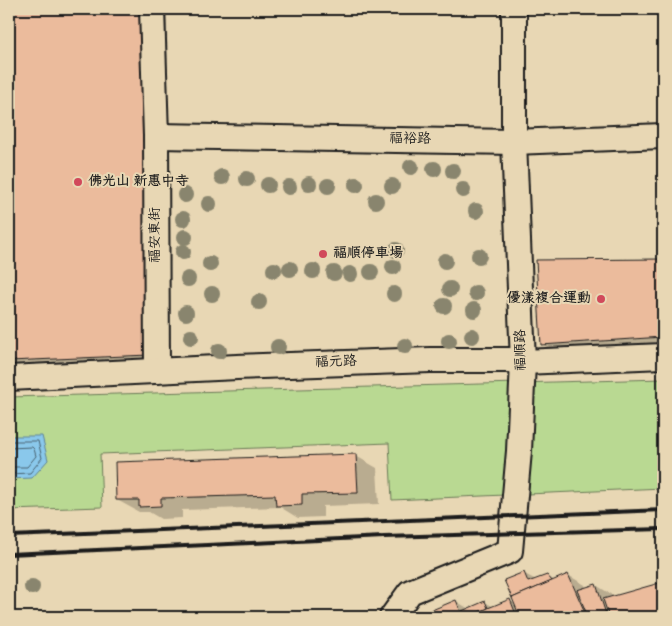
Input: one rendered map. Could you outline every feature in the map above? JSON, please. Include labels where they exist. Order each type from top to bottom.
[{"type":"street","name":"福安東街","points":[[152,9],[156,136],[157,371]]},
{"type":"street","name":"福順路","points":[[392,617],[410,592],[510,551],[524,362],[514,142],[514,9]]},
{"type":"street","name":"福裕路","points":[[156,136],[514,142],[663,136]]},
{"type":"street","name":"福元路","points":[[9,378],[237,366],[430,360],[508,360],[524,362],[663,356]]},
{"type":"green space","points":[[663,379],[663,488],[392,500],[389,443],[100,454],[102,507],[9,510],[9,397]]},
{"type":"water","points":[[9,436],[42,436],[48,460],[32,478],[9,479]]},
{"type":"building","name":"佛光山 新惠中寺","points":[[9,9],[146,9],[149,355],[9,361]]},
{"type":"building","name":"優漾複合運動","points":[[663,259],[663,337],[541,345],[536,260]]},
{"type":"building","points":[[356,454],[358,493],[302,494],[302,505],[276,506],[275,495],[161,498],[161,506],[139,507],[139,500],[116,500],[115,462]]},
{"type":"building","points":[[524,572],[528,582],[547,575],[552,581],[512,598],[504,580]]},
{"type":"building","points":[[568,574],[587,617],[520,617],[512,598]]},
{"type":"building","points":[[663,582],[663,617],[609,617],[603,599]]},
{"type":"building","points":[[596,584],[607,617],[588,617],[577,590]]},
{"type":"building","points":[[510,599],[517,617],[467,617],[488,608]]},
{"type":"building","points":[[456,600],[463,617],[415,617]]},
{"type":"building","points":[[485,601],[488,608],[465,617],[462,611]]},
{"type":"railway","points":[[9,536],[663,510]]},
{"type":"railway","points":[[9,554],[384,537],[663,529]]},
{"type":"place","name":"佛光山 新惠中寺","points":[[78,182]]},
{"type":"place","name":"福順停車場","points":[[323,254]]},
{"type":"place","name":"優漾複合運動","points":[[601,299]]}]
